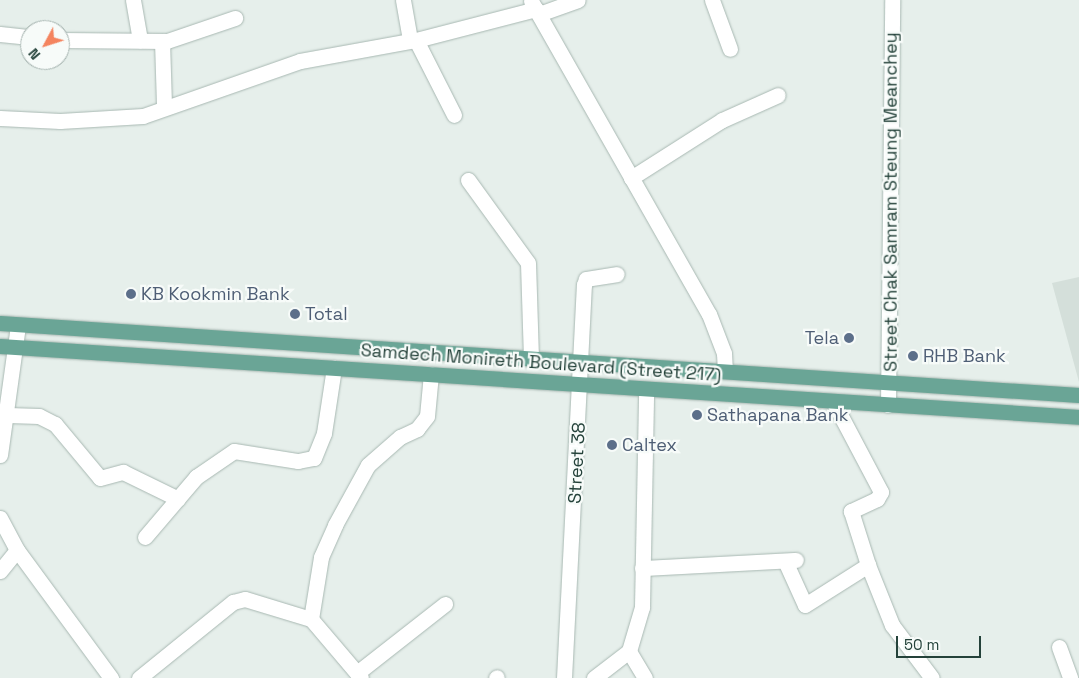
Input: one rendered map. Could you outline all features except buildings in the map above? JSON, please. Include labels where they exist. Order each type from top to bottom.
[{"type":"main road","name":"Samdech Monireth Boulevard (Street 217)","points":[[0,324],[1079,395]]},
{"type":"main road","name":"Samdech Monireth Boulevard (Street 217)","points":[[0,346],[1079,417]]},
{"type":"street","points":[[133,0],[140,40]]},
{"type":"street","points":[[403,0],[413,40],[454,115]]},
{"type":"street","points":[[0,118],[121,119],[143,116],[164,105],[300,61],[413,40],[535,7],[578,0]]},
{"type":"street","points":[[712,0],[730,48]]},
{"type":"street","name":"Street Chak Samram Steung Meanchey","points":[[888,405],[890,382],[892,0]]},
{"type":"street","points":[[535,7],[709,314],[724,353],[725,371]]},
{"type":"street","points":[[70,40],[162,41],[235,18]]},
{"type":"street","points":[[0,34],[20,36]]},
{"type":"street","points":[[162,41],[164,105]]},
{"type":"street","points":[[631,178],[722,120],[778,95]]},
{"type":"street","points":[[468,180],[528,263],[531,358]]},
{"type":"street","name":"Street 38","points":[[564,678],[581,384],[584,281],[617,274]]},
{"type":"street","points":[[0,456],[8,415],[18,325]]},
{"type":"street","points":[[146,537],[196,477],[234,451],[298,461],[314,458],[324,433],[334,368]]},
{"type":"street","points":[[311,619],[320,557],[335,525],[368,465],[393,442],[417,429],[428,416],[431,374]]},
{"type":"street","points":[[594,678],[629,651],[638,629],[642,568],[646,389]]},
{"type":"street","points":[[833,401],[881,492],[877,499],[851,511],[868,565],[892,625],[932,678]]},
{"type":"street","points":[[8,415],[39,416],[55,424],[100,478],[128,474],[178,499]]},
{"type":"street","points":[[0,518],[4,534],[18,550],[111,678]]},
{"type":"street","points":[[0,571],[18,550]]},
{"type":"street","points":[[642,568],[791,560],[805,605],[868,565]]},
{"type":"street","points":[[139,678],[238,600],[263,601],[311,619],[359,675],[445,604]]},
{"type":"street","points":[[1059,647],[1070,678]]},
{"type":"street","points":[[629,651],[645,678]]},
{"type":"shaded area","points":[[1079,277],[1079,382],[1052,283]]},
{"type":"place","name":"KB Kookmin Bank","points":[[131,294]]},
{"type":"place","name":"Total","points":[[295,314]]},
{"type":"place","name":"Tela","points":[[849,338]]},
{"type":"place","name":"RHB Bank","points":[[913,356]]},
{"type":"place","name":"Sathapana Bank","points":[[697,415]]},
{"type":"place","name":"Caltex","points":[[612,445]]}]
